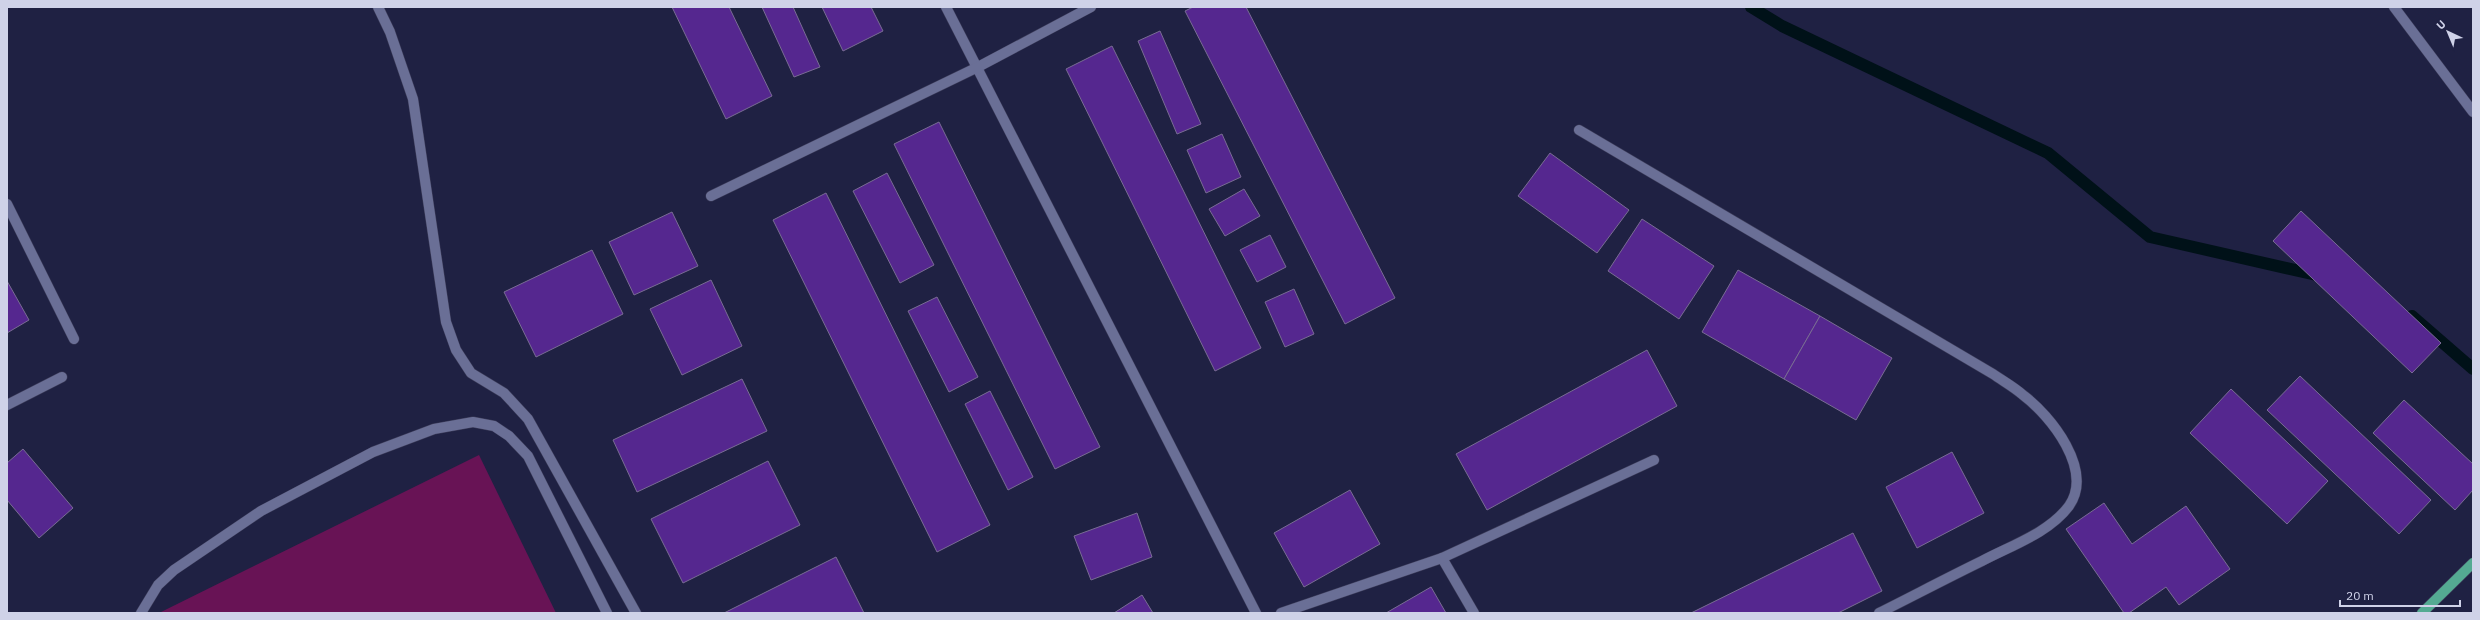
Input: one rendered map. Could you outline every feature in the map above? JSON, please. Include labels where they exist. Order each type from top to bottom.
[{"type":"main road","points":[[2422,613],[2473,563]]},
{"type":"street","points":[[378,7],[390,32],[413,99],[446,322],[456,350],[471,373],[504,393],[528,419],[636,613]]},
{"type":"street","points":[[946,7],[1256,613]]},
{"type":"street","points":[[711,196],[978,67],[1091,7]]},
{"type":"street","points":[[2394,7],[2473,112]]},
{"type":"street","points":[[1579,130],[1993,374],[2024,395],[2050,423],[2067,445],[2075,468],[2077,486],[2069,506],[2050,524],[2024,540],[1879,613]]},
{"type":"street","points":[[7,204],[74,339]]},
{"type":"street","points":[[7,405],[62,377]]},
{"type":"street","points":[[141,613],[158,585],[174,570],[260,511],[373,452],[434,429],[473,422],[494,426],[509,436],[528,456],[607,613]]},
{"type":"street","points":[[1281,613],[1442,558],[1654,460]]},
{"type":"street","points":[[1442,558],[1474,613]]},
{"type":"shaded area","points":[[479,455],[556,613],[159,613]]},
{"type":"building","points":[[672,7],[729,7],[772,96],[726,119]]},
{"type":"building","points":[[762,7],[793,7],[820,67],[794,77]]},
{"type":"building","points":[[822,7],[871,7],[883,31],[843,51]]},
{"type":"building","points":[[1193,7],[1246,7],[1395,298],[1345,324],[1185,11]]},
{"type":"building","points":[[1160,31],[1201,124],[1177,134],[1138,41]]},
{"type":"building","points":[[1112,46],[1261,348],[1215,371],[1066,69]]},
{"type":"building","points":[[939,122],[1100,447],[1055,469],[894,144]]},
{"type":"building","points":[[1222,134],[1241,177],[1206,193],[1187,150]]},
{"type":"building","points":[[1550,153],[1629,210],[1597,253],[1518,196]]},
{"type":"building","points":[[887,173],[934,265],[900,283],[853,191]]},
{"type":"building","points":[[1244,189],[1260,216],[1225,236],[1209,209]]},
{"type":"building","points":[[826,193],[990,525],[937,552],[773,220]]},
{"type":"building","points":[[2301,211],[2441,343],[2412,373],[2273,241]]},
{"type":"building","points":[[672,212],[698,266],[634,295],[609,242]]},
{"type":"building","points":[[1642,219],[1714,266],[1679,319],[1608,271]]},
{"type":"building","points":[[1270,235],[1286,267],[1257,282],[1240,250]]},
{"type":"building","points":[[592,250],[623,314],[536,357],[504,292]]},
{"type":"building","points":[[1738,270],[1820,316],[1784,379],[1702,332]]},
{"type":"building","points":[[711,280],[742,346],[682,375],[650,309]]},
{"type":"building","points":[[7,281],[29,320],[7,333]]},
{"type":"building","points":[[1294,289],[1314,334],[1285,347],[1265,302]]},
{"type":"building","points":[[937,297],[978,377],[949,392],[908,311]]},
{"type":"building","points":[[1820,316],[1892,358],[1856,420],[1784,379]]},
{"type":"building","points":[[1647,350],[1677,406],[1487,510],[1456,454]]},
{"type":"building","points":[[2300,376],[2431,500],[2399,534],[2267,410]]},
{"type":"building","points":[[742,379],[767,431],[637,492],[613,440]]},
{"type":"building","points":[[2231,389],[2328,481],[2287,524],[2190,433]]},
{"type":"building","points":[[990,391],[1033,477],[1008,490],[965,404]]},
{"type":"building","points":[[2404,400],[2473,464],[2473,490],[2455,510],[2373,433]]},
{"type":"building","points":[[23,449],[73,508],[39,538],[7,500],[7,463]]},
{"type":"building","points":[[1952,452],[1984,513],[1917,548],[1886,487]]},
{"type":"building","points":[[768,461],[800,525],[683,583],[651,519]]},
{"type":"building","points":[[1350,490],[1380,544],[1304,587],[1274,533]]},
{"type":"building","points":[[2104,503],[2132,544],[2186,506],[2230,569],[2179,605],[2166,587],[2129,613],[2124,613],[2066,529]]},
{"type":"building","points":[[1137,513],[1152,557],[1091,580],[1074,536]]},
{"type":"building","points":[[1853,533],[1882,591],[1838,613],[1691,613]]},
{"type":"building","points":[[836,557],[864,613],[724,613]]},
{"type":"building","points":[[1431,587],[1446,613],[1386,613]]},
{"type":"building","points":[[1142,595],[1153,613],[1114,613]]},
{"type":"waterway","points":[[1751,7],[1782,26],[2048,153],[2150,237],[2321,276]]},
{"type":"waterway","points":[[2412,316],[2473,369]]}]
